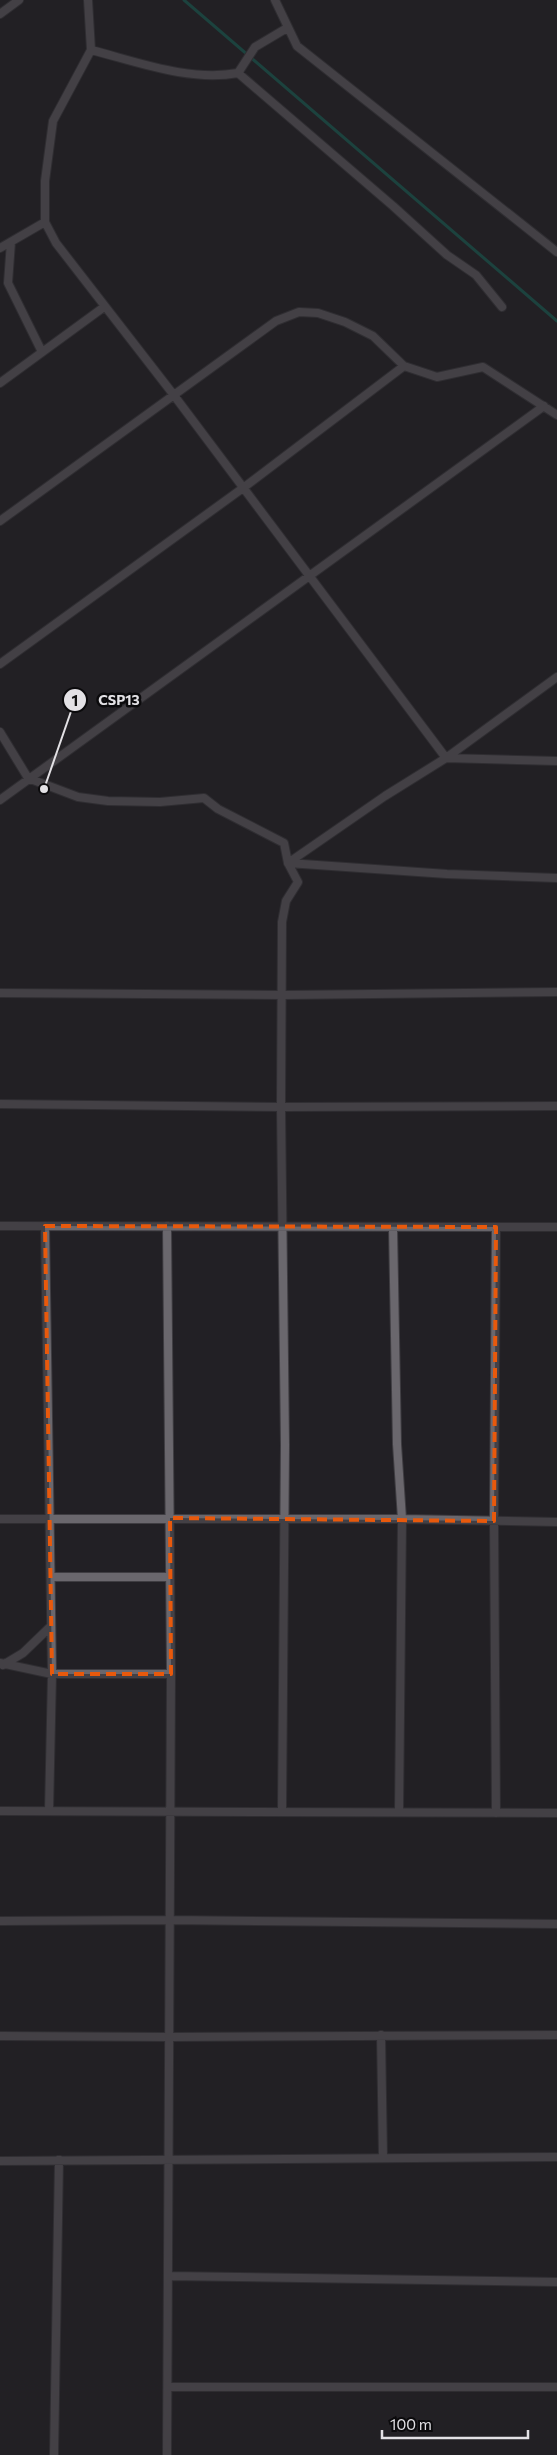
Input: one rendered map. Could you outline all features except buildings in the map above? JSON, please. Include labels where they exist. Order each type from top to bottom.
[{"type":"street","points":[[0,14],[19,0]]},
{"type":"street","points":[[88,0],[91,50],[53,121],[45,181],[45,222],[56,242],[173,394],[446,758]]},
{"type":"street","points":[[275,0],[297,46],[557,252]]},
{"type":"street","points":[[91,50],[186,73],[218,77],[238,73],[249,54],[287,28]]},
{"type":"street","points":[[238,73],[447,255],[476,275],[502,307]]},
{"type":"street","points":[[0,248],[45,222]]},
{"type":"street","points":[[11,242],[8,282],[42,352]]},
{"type":"street","points":[[0,383],[104,306]]},
{"type":"street","points":[[0,521],[276,321],[299,312],[318,313],[359,329],[373,336],[404,366],[437,377],[483,367],[557,415]]},
{"type":"street","points":[[0,664],[243,488],[404,366]]},
{"type":"street","points":[[0,800],[544,406]]},
{"type":"street","points":[[288,863],[385,796],[446,758],[557,677]]},
{"type":"street","points":[[0,732],[28,778],[78,797],[108,801],[160,802],[204,798],[218,809],[284,843],[288,863],[298,882],[286,901],[282,922],[281,1107],[285,1518],[282,1810]]},
{"type":"street","points":[[446,758],[557,762]]},
{"type":"street","points":[[288,863],[447,874],[557,878]]},
{"type":"street","points":[[0,993],[283,995],[557,992]]},
{"type":"street","points":[[0,1104],[281,1107],[557,1106]]},
{"type":"street","points":[[0,1226],[557,1227]]},
{"type":"street","points":[[45,1226],[52,1674],[50,1811]]},
{"type":"street","points":[[167,1226],[171,1674],[167,2455]]},
{"type":"street","points":[[496,1227],[494,1521],[496,1812]]},
{"type":"street","points":[[393,1228],[397,1444],[402,1519],[399,1812]]},
{"type":"street","points":[[0,1519],[285,1518],[557,1522]]},
{"type":"street","points":[[50,1577],[170,1577]]},
{"type":"street","points":[[1,1665],[23,1653],[51,1626]]},
{"type":"street","points":[[1,1665],[52,1674],[171,1674]]},
{"type":"street","points":[[0,1811],[282,1810],[557,1812]]},
{"type":"street","points":[[0,1921],[169,1920],[557,1924]]},
{"type":"street","points":[[0,2036],[170,2038],[557,2034]]},
{"type":"street","points":[[381,2035],[383,2157]]},
{"type":"street","points":[[0,2161],[557,2157]]},
{"type":"street","points":[[54,2455],[59,2160]]},
{"type":"street","points":[[168,2276],[557,2282]]},
{"type":"street","points":[[168,2387],[557,2387]]},
{"type":"highlighted area","points":[[45,1226],[496,1227],[494,1521],[170,1518],[171,1674],[52,1674]]},
{"type":"waterway","points":[[184,0],[557,321]]},
{"type":"place","name":"CSP13","points":[[44,789]]}]
